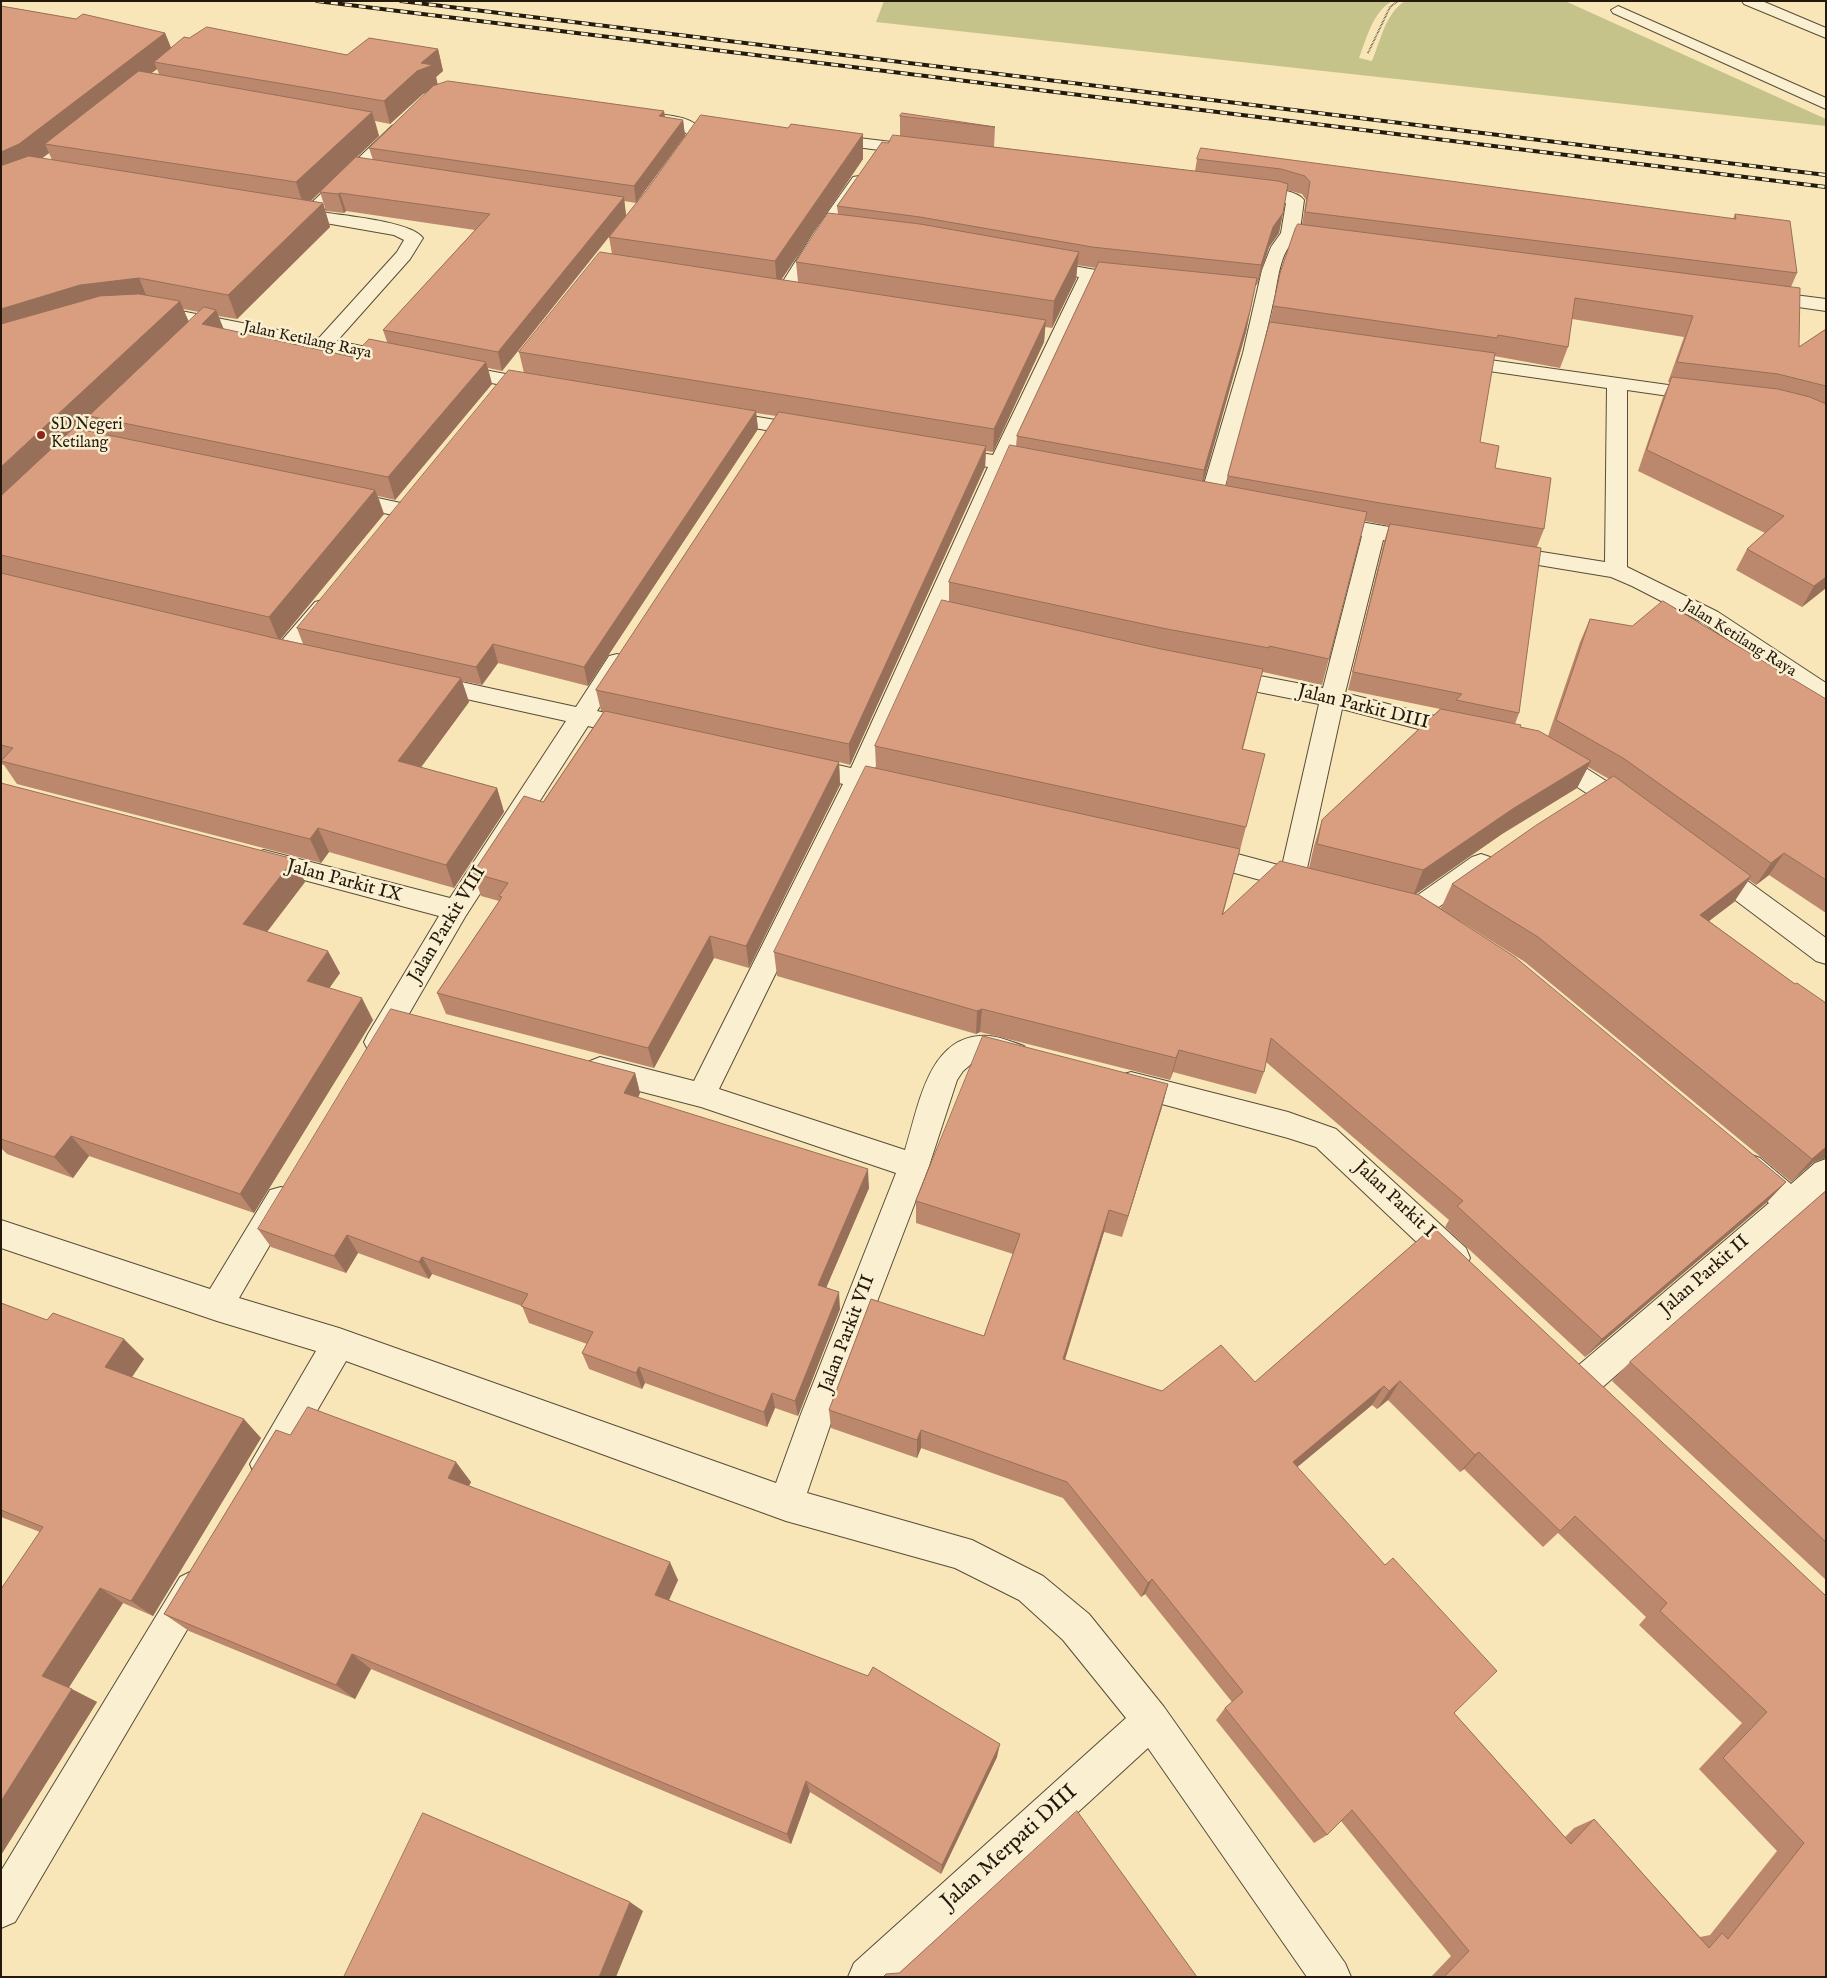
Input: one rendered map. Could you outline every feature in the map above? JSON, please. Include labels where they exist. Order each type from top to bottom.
[{"type":"street","points":[[1749,1],[1826,34]]},
{"type":"street","points":[[1639,2],[1618,10],[1826,104]]},
{"type":"street","points":[[634,116],[697,128],[671,172]]},
{"type":"street","points":[[309,215],[359,169],[409,118]]},
{"type":"street","points":[[376,129],[396,132]]},
{"type":"street","points":[[807,137],[933,152]]},
{"type":"street","points":[[784,294],[823,232],[883,146]]},
{"type":"street","points":[[359,169],[379,172]]},
{"type":"street","points":[[1238,189],[1278,194],[1295,200],[1290,236]]},
{"type":"street","points":[[280,211],[399,232],[414,238],[404,256],[323,345]]},
{"type":"street","points":[[823,232],[842,234]]},
{"type":"street","points":[[1210,501],[1258,332],[1265,293],[1284,240],[1290,236],[1349,242]]},
{"type":"street","points":[[1027,262],[1109,276]]},
{"type":"street","points":[[701,1095],[888,715],[931,614],[1058,337],[1090,274]]},
{"type":"street","points":[[764,291],[804,298]]},
{"type":"street","points":[[1246,291],[1265,293]]},
{"type":"street","points":[[1747,295],[1826,304]]},
{"type":"street","name":"Jalan Ketilang Raya","points":[[131,310],[149,310],[209,321],[420,364],[557,389]]},
{"type":"street","points":[[188,341],[209,321]]},
{"type":"street","points":[[1258,332],[1277,335]]},
{"type":"street","points":[[1038,334],[1058,337]]},
{"type":"street","points":[[1432,358],[1724,397]]},
{"type":"street","points":[[1616,571],[1617,384]]},
{"type":"street","points":[[704,414],[767,436],[821,434]]},
{"type":"street","points":[[935,452],[1058,473]]},
{"type":"street","points":[[326,494],[402,510]]},
{"type":"street","points":[[1307,519],[1442,543]]},
{"type":"street","points":[[1292,879],[1332,698],[1374,532]]},
{"type":"street","name":"Jalan Ketilang Raya","points":[[1480,549],[1616,571],[1710,617],[1826,695]]},
{"type":"street","points":[[285,652],[334,593]]},
{"type":"street","points":[[931,614],[956,621]]},
{"type":"street","name":"Jalan Parkit VIII","points":[[364,1064],[408,1017],[456,910],[630,642]]},
{"type":"street","name":"Jalan Parkit DIII","points":[[1205,673],[1332,698],[1427,724],[1485,736]]},
{"type":"street","points":[[409,679],[658,733]]},
{"type":"street","points":[[1529,747],[1554,759],[1600,788],[1649,823]]},
{"type":"street","points":[[781,761],[916,791]]},
{"type":"street","points":[[1576,803],[1600,788]]},
{"type":"street","points":[[1441,925],[1407,907],[1504,848]]},
{"type":"street","points":[[1178,849],[1227,859],[1292,879],[1331,888]]},
{"type":"street","points":[[1689,852],[1826,953]]},
{"type":"street","name":"Jalan Parkit IX","points":[[240,854],[456,910]]},
{"type":"street","points":[[578,1063],[701,1095],[914,1166],[945,1076],[959,1055],[980,1046],[1038,1060]]},
{"type":"street","name":"Jalan Parkit I","points":[[1105,1078],[1288,1124],[1326,1138],[1477,1279]]},
{"type":"street","points":[[1729,1150],[1790,1202]]},
{"type":"street","name":"Jalan Parkit VII","points":[[786,1504],[805,1446],[914,1166]]},
{"type":"street","name":"Jalan Parkit II","points":[[1585,1381],[1826,1172]]},
{"type":"street","points":[[217,1306],[293,1181]]},
{"type":"street","points":[[1,1234],[217,1306],[339,1343],[786,1504],[960,1552],[1031,1588],[1076,1628],[1151,1720],[1331,1977]]},
{"type":"street","points":[[252,1489],[339,1343]]},
{"type":"street","points":[[1,1908],[206,1566]]},
{"type":"street","name":"Jalan Merpati DIII","points":[[868,1977],[1151,1720]]},
{"type":"path","points":[[1368,53],[1390,7],[1398,1]]},
{"type":"shaded area","points":[[884,1],[1392,1],[1385,6],[1375,19],[1359,58],[1372,61],[1388,20],[1398,6],[1405,1],[1565,1],[1826,119],[1826,126],[876,22]]},
{"type":"building","points":[[1,6],[76,19],[83,14],[165,33],[19,144],[1,152]]},
{"type":"building","points":[[207,27],[347,55],[369,38],[438,49],[421,63],[433,65],[417,71],[384,101],[154,62],[184,37],[189,38]]},
{"type":"building","points":[[139,71],[372,112],[296,182],[45,144]]},
{"type":"building","points":[[448,81],[664,111],[659,116],[683,120],[634,186],[369,148],[433,86]]},
{"type":"building","points":[[902,113],[995,127],[900,116]]},
{"type":"building","points":[[701,115],[788,128],[791,124],[863,134],[775,261],[609,237],[646,191]]},
{"type":"building","points":[[893,135],[1278,181],[1288,184],[1283,213],[1273,227],[1261,265],[1092,247],[920,217],[837,206],[882,142],[888,143]]},
{"type":"building","points":[[1201,148],[1736,219],[1735,214],[1790,221],[1797,273],[1305,212],[1310,182],[1305,176],[1281,169],[1197,159]]},
{"type":"building","points":[[29,156],[323,203],[228,295],[139,278],[80,285],[1,309],[1,166]]},
{"type":"building","points":[[356,157],[624,197],[498,352],[383,330],[490,214],[340,193],[320,192]]},
{"type":"building","points":[[828,213],[920,224],[1079,252],[1054,301],[796,262]]},
{"type":"building","points":[[1298,224],[1800,288],[1799,347],[1826,329],[1826,386],[1778,374],[1677,362],[1693,316],[1575,298],[1568,347],[1498,335],[1497,338],[1273,306],[1280,273]]},
{"type":"building","points":[[600,252],[1046,320],[994,429],[519,352]]},
{"type":"building","points":[[1099,262],[1257,278],[1250,311],[1204,470],[1017,436]]},
{"type":"building","points":[[139,294],[180,301],[1,467],[1,324],[100,296]]},
{"type":"building","points":[[204,307],[216,310],[202,324],[352,357],[369,339],[486,362],[388,477],[89,416]]},
{"type":"building","points":[[1270,322],[1495,353],[1480,442],[1499,446],[1495,468],[1551,478],[1544,529],[1228,476]]},
{"type":"building","points":[[509,370],[756,411],[584,667],[493,644],[476,667],[297,628]]},
{"type":"building","points":[[1672,377],[1778,389],[1810,397],[1826,404],[1826,577],[1814,586],[1747,549],[1784,516],[1647,450]]},
{"type":"building","points":[[779,412],[986,446],[849,744],[596,690]]},
{"type":"building","points":[[74,428],[375,490],[269,617],[1,555],[1,496]]},
{"type":"building","points":[[1010,445],[1367,512],[1329,659],[1269,646],[1269,648],[1162,628],[949,582]]},
{"type":"building","points":[[1390,524],[1541,548],[1519,713],[1456,700],[1462,694],[1353,672]]},
{"type":"building","points":[[1,573],[274,638],[461,678],[398,761],[497,788],[446,865],[318,828],[310,839],[1,761],[13,748],[1,745]]},
{"type":"building","points":[[942,600],[1161,649],[1263,669],[1242,749],[1265,754],[1246,827],[875,746]]},
{"type":"building","points":[[1663,601],[1826,699],[1826,880],[1784,853],[1771,863],[1623,758],[1556,720],[1590,619],[1632,626]]},
{"type":"building","points":[[1441,709],[1521,725],[1520,727],[1539,731],[1591,761],[1514,808],[1423,870],[1317,844],[1322,820]]},
{"type":"building","points":[[605,711],[839,762],[746,946],[710,936],[648,1048],[437,993],[502,897],[499,896],[508,883],[473,873],[524,796],[543,802]]},
{"type":"building","points":[[866,766],[1240,849],[1222,915],[1280,861],[1419,895],[1515,957],[1786,1182],[1602,1339],[1457,1206],[1463,1201],[1271,1038],[1264,1072],[1179,1050],[1176,1058],[982,1009],[977,1011],[774,952]]},
{"type":"building","points":[[1614,776],[1751,876],[1700,915],[1795,984],[1797,983],[1826,1003],[1826,1147],[1812,1159],[1538,937],[1452,884],[1535,826]]},
{"type":"building","points":[[1,783],[294,859],[243,924],[328,951],[307,981],[362,998],[240,1194],[71,1136],[54,1157],[1,1139]]},
{"type":"building","points":[[391,1009],[635,1073],[624,1093],[868,1169],[818,1285],[839,1292],[795,1401],[772,1393],[764,1412],[639,1367],[636,1373],[582,1353],[593,1332],[521,1306],[528,1294],[422,1257],[419,1262],[347,1235],[334,1256],[258,1229]]},
{"type":"building","points":[[983,1036],[1168,1084],[1128,1216],[1109,1210],[1063,1359],[1162,1391],[1221,1345],[1255,1382],[1433,1227],[1826,1596],[1826,1977],[1444,1977],[1469,1951],[1352,1810],[1327,1835],[1225,1708],[1243,1692],[1152,1579],[1148,1583],[1067,1482],[921,1430],[917,1440],[829,1410],[871,1299],[984,1336],[1020,1234],[916,1201]],"holes":[[[1400,1381],[1475,1455],[1479,1452],[1560,1531],[1575,1516],[1667,1603],[1660,1611],[1767,1712],[1723,1758],[1804,1843],[1728,1939],[1722,1933],[1709,1948],[1594,1819],[1571,1844],[1454,1713],[1497,1671],[1393,1558],[1385,1565],[1293,1462],[1384,1386],[1389,1391]]]},
{"type":"building","points":[[1826,1191],[1826,1542],[1630,1362]]},
{"type":"building","points":[[1,1303],[47,1320],[53,1313],[124,1339],[105,1367],[244,1419],[131,1601],[100,1588],[42,1676],[72,1689],[1,1801],[1,1589],[43,1527],[1,1510]]},
{"type":"building","points":[[308,1407],[456,1462],[448,1478],[670,1562],[655,1595],[868,1676],[873,1667],[1000,1744],[942,1865],[806,1781],[787,1834],[352,1654],[336,1685],[164,1614],[276,1430],[290,1435]]},
{"type":"building","points":[[1077,1811],[1197,1977],[883,1977],[886,1974],[899,1973]]},
{"type":"building","points":[[423,1813],[630,1902],[599,1977],[344,1977]]},
{"type":"railway","points":[[317,1],[1826,187]]},
{"type":"railway","points":[[401,1],[1826,175]]},
{"type":"place","name":"SD Negeri Ketilang","points":[[41,435]]}]
